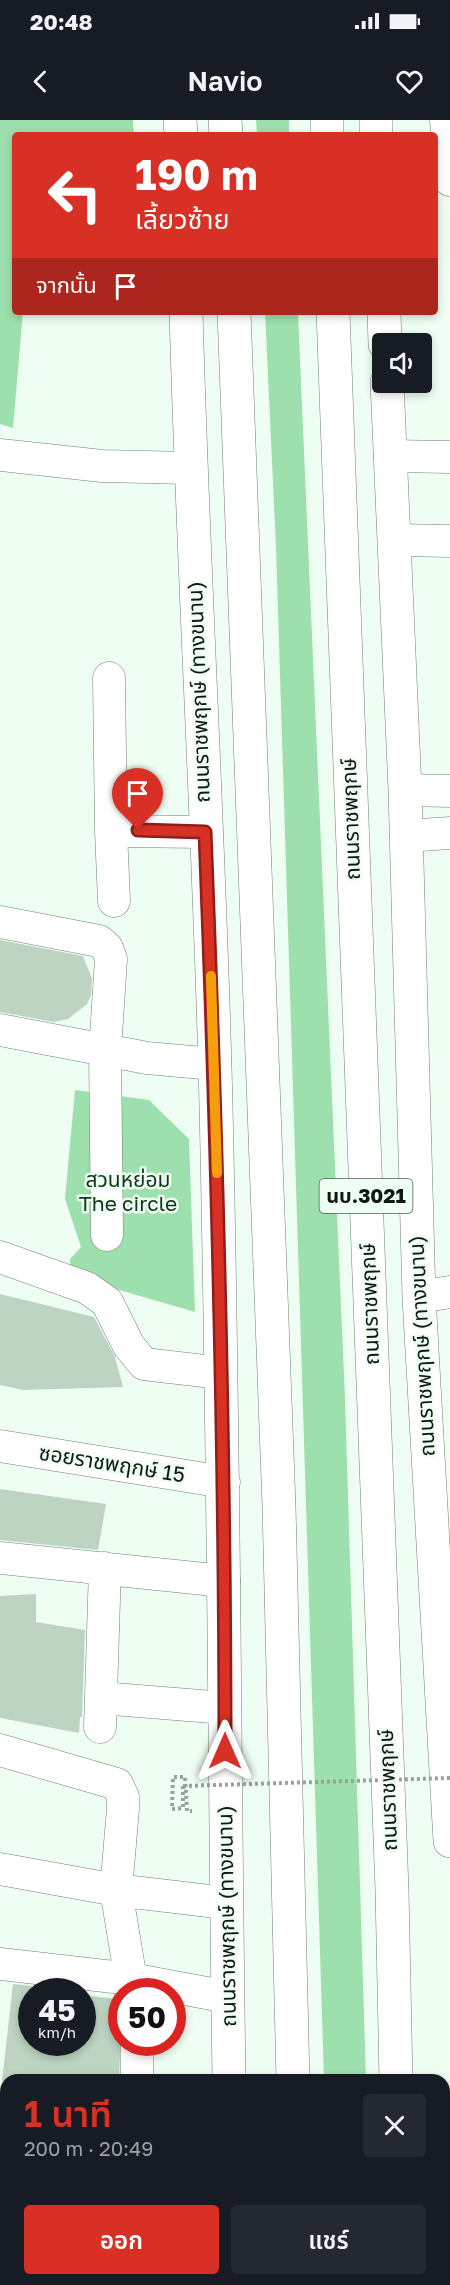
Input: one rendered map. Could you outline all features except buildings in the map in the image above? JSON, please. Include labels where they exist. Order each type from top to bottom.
[{"type":"main road","name":"ถนนราชพฤกษ์ (ทางขนาน)","points":[[186,315],[214,1064],[224,1482],[225,1903],[229,2074]]},
{"type":"main road","points":[[234,315],[279,1506],[290,2072]]},
{"type":"main road","name":"ถนนราชพฤกษ์","points":[[333,315],[392,1890],[396,2074]]},
{"type":"main road","points":[[384,315],[385,333]]},
{"type":"main road","name":"ถนนราชพฤกษ์ (ทางขนาน)","points":[[387,393],[406,836],[434,1294],[450,1841]]},
{"type":"main road","points":[[392,1890],[410,2074]]},
{"type":"street","points":[[446,120],[450,180]]},
{"type":"street","points":[[0,455],[102,466],[190,468]]},
{"type":"street","points":[[390,456],[450,457]]},
{"type":"street","points":[[395,540],[450,541]]},
{"type":"street","points":[[109,678],[114,901]]},
{"type":"street","points":[[405,790],[450,791]]},
{"type":"street","points":[[111,831],[205,832]]},
{"type":"street","points":[[406,836],[450,833]]},
{"type":"street","points":[[0,922],[99,941],[107,948],[111,959],[105,1051],[107,1235]]},
{"type":"street","points":[[0,1030],[105,1051],[214,1064]]},
{"type":"street","points":[[0,1257],[87,1288],[107,1302],[129,1346],[144,1364],[221,1373]]},
{"type":"street","name":"ซอยราชพฤกษ์ 15","points":[[0,1446],[224,1482]]},
{"type":"street","points":[[0,1558],[224,1581]]},
{"type":"street","points":[[105,1568],[101,1713],[225,1708]]},
{"type":"street","points":[[0,1750],[117,1784],[123,1797],[123,1809],[116,1890],[131,1978]]},
{"type":"street","points":[[0,1869],[116,1890],[225,1903]]},
{"type":"street","points":[[0,1964],[108,1982]]},
{"type":"street","points":[[186,1992],[228,1997]]},
{"type":"street","points":[[137,2056],[137,2074]]},
{"type":"path","points":[[187,1811],[185,1777],[172,1777],[172,1809],[183,1808],[183,1786],[450,1778]]},
{"type":"green space","points":[[0,120],[133,120],[134,132],[12,132],[12,315],[23,315],[13,428],[0,424]]},
{"type":"green space","points":[[256,120],[289,120],[289,132],[257,132]]},
{"type":"green space","points":[[265,315],[298,315],[345,1398],[366,2074],[324,2074],[276,547]]},
{"type":"green space","name":"สวนหย่อม The circle","points":[[75,1090],[149,1100],[189,1139],[195,1312],[71,1276],[70,1259],[81,1247],[65,1199]]},
{"type":"slow traffic","points":[[211,976],[217,1173]]},
{"type":"route","points":[[138,830],[205,832],[214,1064],[224,1482],[225,1751]]}]
